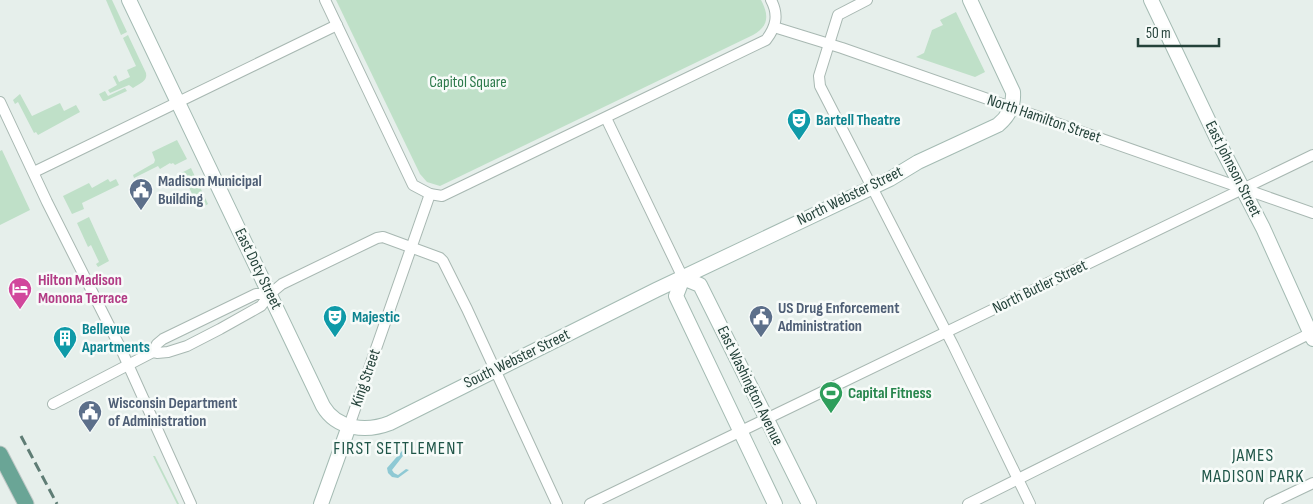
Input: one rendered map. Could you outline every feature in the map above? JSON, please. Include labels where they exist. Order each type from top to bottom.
[{"type":"main road","points":[[0,454],[26,504]]},
{"type":"street","name":"East Doty Street","points":[[129,0],[326,410],[332,417],[349,426]]},
{"type":"street","points":[[325,0],[414,185],[437,196],[447,195],[766,40],[774,27],[775,8],[771,0]]},
{"type":"street","points":[[867,0],[838,15],[819,76],[820,86],[892,222],[1030,504]]},
{"type":"street","points":[[970,0],[1011,85],[1014,99],[1012,107]]},
{"type":"street","name":"East Johnson Street","points":[[1151,0],[1221,147],[1263,228],[1312,335]]},
{"type":"street","points":[[34,172],[337,25]]},
{"type":"street","name":"North Hamilton Street","points":[[774,27],[1012,107],[1313,213]]},
{"type":"street","points":[[0,102],[46,200],[128,365],[191,504]]},
{"type":"street","name":"North Webster Street","points":[[683,278],[998,124],[1004,120],[1012,107]]},
{"type":"street","points":[[606,118],[683,278]]},
{"type":"street","name":"North Butler Street","points":[[590,504],[1313,154]]},
{"type":"street","name":"King Street","points":[[321,504],[430,194]]},
{"type":"street","points":[[53,404],[153,352],[168,352],[203,338],[261,306],[270,294],[282,284],[380,237],[440,258],[443,261],[496,369],[558,504]]},
{"type":"street","name":"South Webster Street","points":[[349,426],[363,429],[382,426],[683,278]]},
{"type":"street","name":"East Washington Avenue","points":[[775,504],[676,296],[683,278],[700,285],[809,504]]},
{"type":"street","points":[[153,352],[156,344],[163,339],[256,294],[270,294]]},
{"type":"street","points":[[968,504],[1312,335]]},
{"type":"street","points":[[1269,504],[1313,483]]},
{"type":"green space","points":[[106,0],[112,0],[127,32],[121,35]]},
{"type":"green space","name":"Capitol Square","points":[[336,0],[761,0],[766,20],[762,28],[753,35],[440,186],[427,182],[420,174]]},
{"type":"green space","points":[[956,12],[985,72],[975,77],[916,57],[924,53],[932,30],[943,25],[940,20]]},
{"type":"green space","points":[[128,35],[146,73],[146,78],[133,88],[129,85],[110,93],[108,90],[117,85],[113,77],[116,75],[119,82],[130,77],[127,70],[136,66],[123,38]]},
{"type":"green space","points":[[125,88],[127,91],[105,101],[103,101],[99,94],[105,91],[108,96]]},
{"type":"green space","points":[[20,94],[32,116],[60,103],[64,111],[76,105],[80,112],[38,135],[36,132],[34,133],[18,102],[15,104],[13,100]]},
{"type":"green space","points":[[177,140],[187,159],[175,165],[170,163],[160,169],[158,166],[134,178],[133,175],[154,163],[155,160],[152,152]]},
{"type":"green space","points":[[2,150],[30,210],[0,225],[0,151]]},
{"type":"green space","points":[[191,168],[208,204],[203,207],[201,203],[195,205],[195,200],[184,177],[181,178],[179,174]]},
{"type":"green space","points":[[108,179],[110,182],[116,179],[119,185],[82,203],[84,209],[72,214],[63,196],[89,183],[92,188]]},
{"type":"green space","points":[[89,217],[109,261],[98,267],[96,264],[99,262],[91,245],[88,247],[77,223]]},
{"type":"green space","points":[[153,456],[155,456],[179,504],[177,504]]},
{"type":"water","points":[[409,443],[406,452],[392,470],[398,475],[406,469],[409,470],[398,478],[392,477],[388,473],[387,468]]},
{"type":"railway","points":[[21,436],[57,504]]},
{"type":"place","name":"Bartell Theatre","points":[[799,141]]},
{"type":"place","name":"Madison Municipal Building","points":[[141,211]]},
{"type":"place","name":"Hilton Madison Monona Terrace","points":[[20,310]]},
{"type":"place","name":"Majestic","points":[[335,338]]},
{"type":"place","name":"US Drug Enforcement Administration","points":[[761,338]]},
{"type":"place","name":"Bellevue Apartments","points":[[65,359]]},
{"type":"place","name":"Capital Fitness","points":[[831,414]]},
{"type":"place","name":"Wisconsin Department of Administration","points":[[90,433]]},
{"type":"district","name":"FIRST SETTLEMENT","points":[[399,448]]},
{"type":"district","name":"JAMES MADISON PARK","points":[[1253,465]]}]
